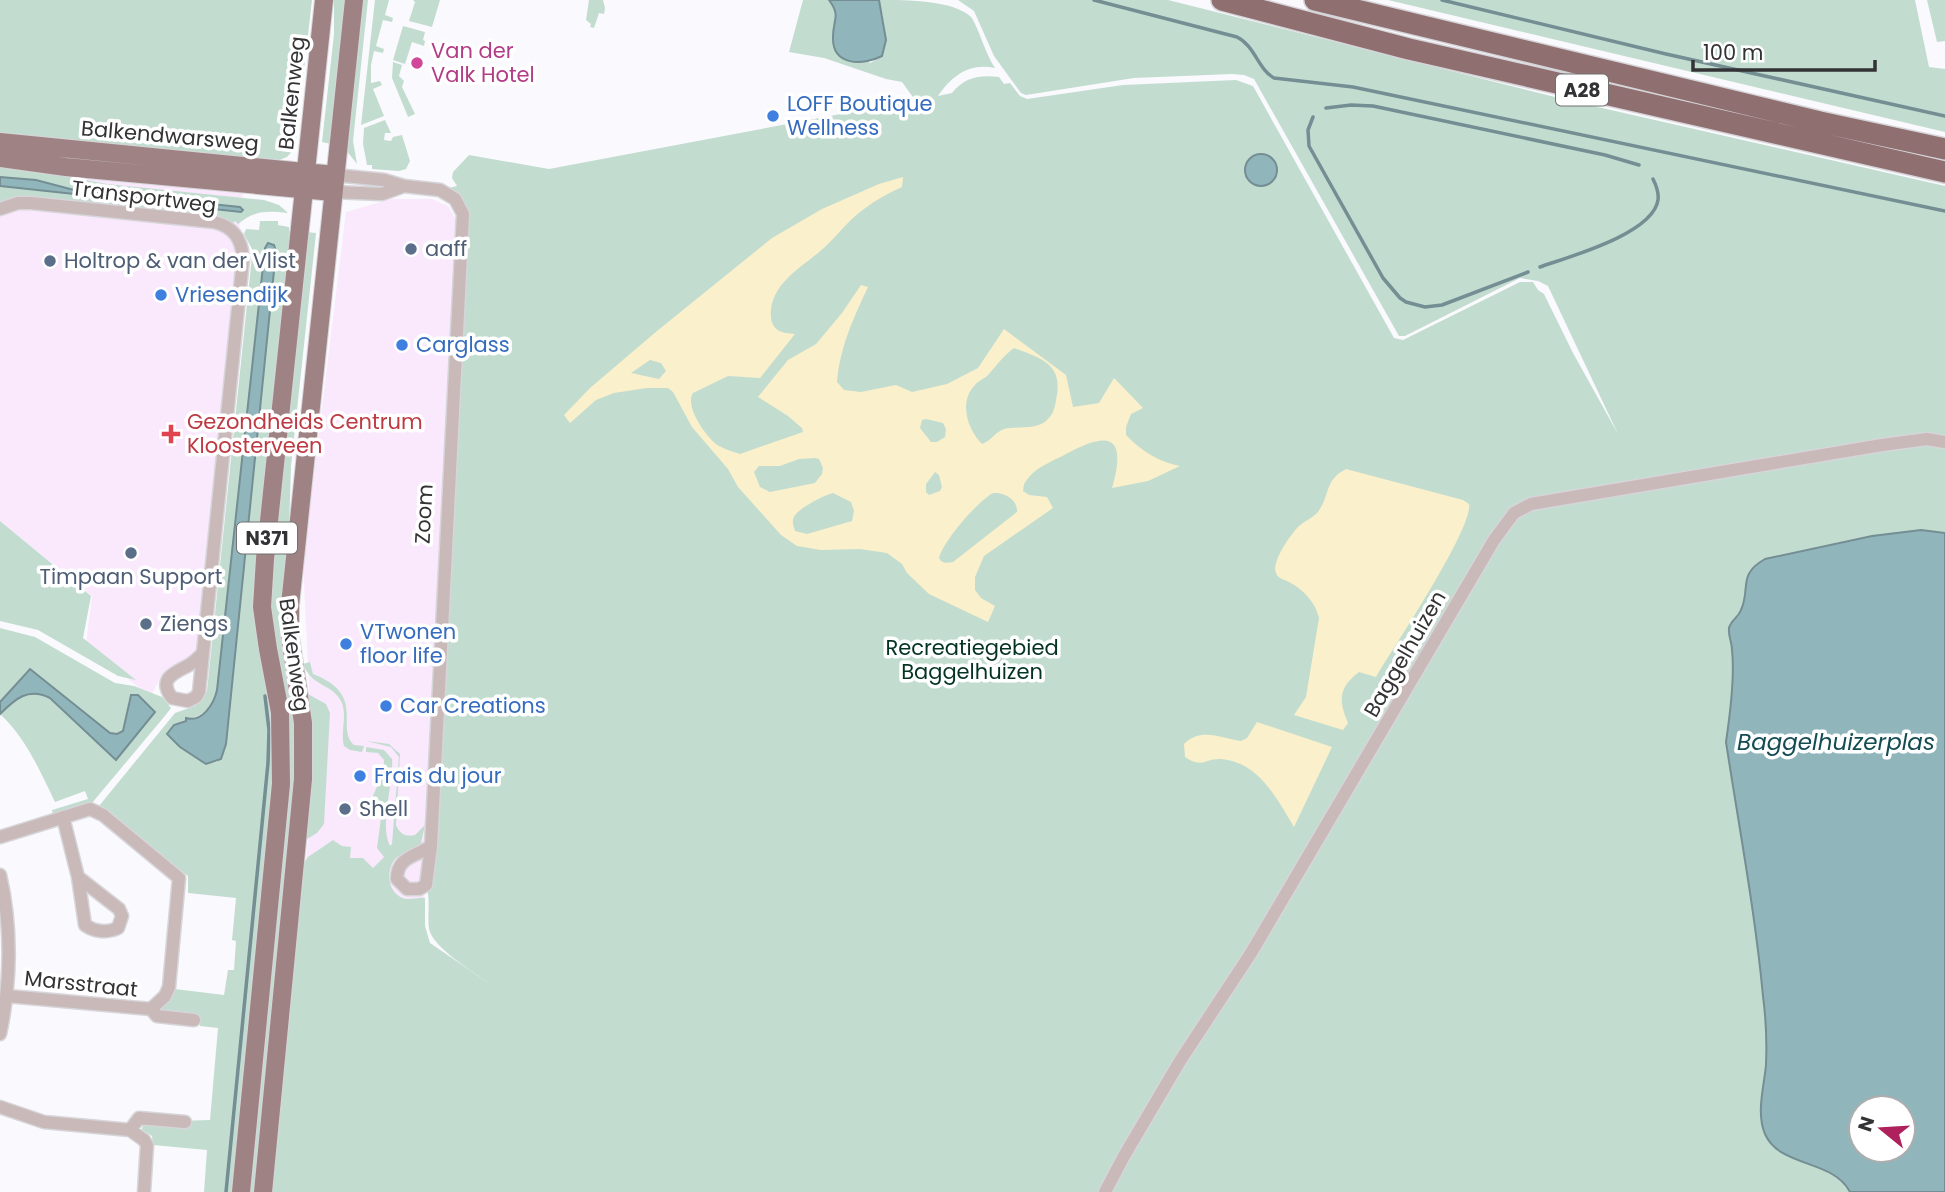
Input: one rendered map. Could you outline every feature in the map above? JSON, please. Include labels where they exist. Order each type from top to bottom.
[{"type":"highway","name":"A28","points":[[1222,0],[1409,49],[1945,172]]},
{"type":"highway","name":"A28","points":[[1315,0],[1820,122],[1945,149]]},
{"type":"main road","name":"Balkenweg","points":[[241,1192],[281,784],[280,712],[264,626],[263,585],[324,0]]},
{"type":"main road","name":"Balkenweg","points":[[263,1192],[303,779],[303,723],[290,637],[290,606],[354,0]]},
{"type":"main road","name":"Balkendwarsweg","points":[[0,142],[306,172],[334,183]]},
{"type":"main road","name":"Balkendwarsweg","points":[[0,158],[304,190]]},
{"type":"main road","name":"Zoom","points":[[304,190],[334,183]]},
{"type":"street","name":"Zoom","points":[[334,183],[384,180],[404,186],[440,190],[455,199],[463,214],[430,846]]},
{"type":"street","name":"Transportweg","points":[[0,209],[18,203],[31,203],[214,222],[230,228],[240,240],[243,259],[202,654]]},
{"type":"street","name":"Baggelhuizen","points":[[1105,1192],[1180,1061],[1251,953],[1494,540],[1514,513],[1531,504],[1882,445],[1927,439],[1945,442]]},
{"type":"street","name":"Marsstraat","points":[[0,837],[90,809],[97,811],[179,878],[169,987],[165,996],[151,1009],[7,996]]},
{"type":"street","points":[[63,817],[78,877],[85,925],[91,929],[111,931],[118,928],[122,916],[119,909],[78,877]]},
{"type":"street","points":[[0,875],[7,928],[7,996],[0,1034]]},
{"type":"street","name":"Marsstraat","points":[[151,1009],[157,1016],[194,1020]]},
{"type":"street","points":[[0,1107],[44,1122],[130,1130],[139,1135],[147,1145],[144,1192]]},
{"type":"street","points":[[130,1130],[139,1118],[185,1122]]},
{"type":"shaded area","points":[[0,164],[243,193],[196,652],[162,675],[150,697],[86,644],[92,596],[0,521]]},
{"type":"shaded area","points":[[391,199],[432,199],[448,206],[456,220],[424,905],[306,863],[313,767],[303,562],[346,212]]},
{"type":"green space","points":[[0,0],[312,0],[295,148],[287,157],[273,162],[0,137]]},
{"type":"green space","points":[[334,0],[346,0],[331,144],[322,142],[334,34]]},
{"type":"green space","points":[[361,0],[368,0],[353,141],[357,164],[346,150]]},
{"type":"green space","points":[[375,0],[389,0],[385,15],[393,18],[392,22],[383,20],[376,46],[384,49],[383,53],[374,51],[371,65],[371,83],[380,81],[382,85],[373,89],[384,116],[361,125]]},
{"type":"green space","points":[[413,0],[440,0],[432,27],[409,21],[415,2]]},
{"type":"green space","points":[[589,0],[603,0],[605,8],[604,14],[599,13],[594,28],[590,27],[591,24],[586,20]]},
{"type":"green space","name":"Recreatiegebied Baggelhuizen","points":[[803,0],[829,0],[835,9],[834,27],[870,63],[880,57],[885,46],[879,0],[916,1],[942,4],[972,18],[995,68],[977,67],[962,72],[938,96],[952,93],[967,80],[985,76],[999,77],[1004,84],[1010,83],[1020,96],[1027,99],[1123,85],[1236,80],[1253,86],[1394,338],[1403,340],[1520,282],[1533,282],[1544,294],[1618,434],[1548,286],[1538,281],[1520,278],[1405,336],[1399,336],[1254,79],[1232,74],[1134,78],[1026,95],[1021,93],[994,56],[974,11],[958,0],[1168,0],[1567,100],[1945,186],[1945,1192],[270,1192],[303,864],[308,857],[333,840],[342,846],[351,847],[350,858],[363,858],[373,868],[384,857],[377,848],[382,810],[372,798],[383,773],[384,760],[378,753],[366,752],[366,747],[384,750],[392,759],[386,827],[390,846],[392,844],[399,757],[391,747],[366,741],[389,744],[400,754],[396,825],[399,831],[406,835],[415,835],[425,825],[421,843],[392,863],[389,876],[392,889],[396,894],[408,899],[425,898],[425,926],[430,943],[490,984],[446,952],[432,936],[429,929],[426,885],[463,215],[440,190],[457,186],[452,178],[453,172],[469,155],[549,169],[915,100],[902,82],[824,58],[789,52]]},
{"type":"green space","points":[[1388,0],[1915,0],[1929,67],[1945,69],[1945,132]]},
{"type":"green space","points":[[1927,0],[1945,0],[1945,41],[1937,42]]},
{"type":"green space","points":[[403,26],[425,32],[424,46],[412,42],[405,64],[393,60]]},
{"type":"green space","points":[[393,62],[402,65],[399,76],[404,81],[402,87],[415,114],[408,117],[392,78]]},
{"type":"green space","points":[[385,120],[391,133],[385,133],[384,140],[391,141],[393,137],[402,135],[410,161],[406,169],[372,169],[372,165],[367,165],[363,144],[364,128]]},
{"type":"green space","points":[[0,164],[107,184],[264,200],[279,205],[288,213],[262,212],[238,224],[214,216],[29,196],[0,202],[0,186],[242,211],[240,207],[74,190],[36,180],[0,177]]},
{"type":"green space","points":[[260,221],[278,221],[278,225],[289,227],[289,231],[293,232],[257,569],[277,756],[233,1192],[204,1192],[207,1150],[153,1145],[152,1136],[142,1130],[143,1122],[210,1120],[218,1028],[200,1026],[199,1016],[162,1009],[175,989],[224,995],[228,970],[234,970],[236,941],[232,940],[236,898],[188,893],[188,876],[99,806],[175,713],[195,706],[207,691],[252,256],[252,249],[244,234],[246,229],[259,230]],"holes":[[[275,247],[226,744],[217,762],[206,764],[180,747],[167,734],[178,723],[207,710],[217,690],[265,248]]]},
{"type":"green space","points":[[306,232],[316,233],[291,466],[289,530],[298,745],[258,1192],[249,1192],[290,768],[288,713],[271,620],[271,586]]},
{"type":"green space","points":[[0,521],[91,596],[83,638],[136,680],[118,676],[38,630],[0,621]]},
{"type":"green space","points":[[0,628],[35,637],[115,683],[134,686],[162,697],[171,708],[92,803],[53,815],[52,810],[88,799],[85,791],[55,802],[25,744],[0,714],[29,694],[50,698],[115,759],[155,712],[138,696],[129,699],[123,732],[110,733],[30,669],[0,702]]},
{"type":"green space","points":[[310,662],[313,674],[340,691],[347,711],[349,738],[354,745],[364,746],[362,752],[344,746],[344,712],[341,701],[332,691],[311,677],[303,664]]},
{"type":"green space","points":[[308,694],[326,704],[330,713],[324,824],[317,833],[305,839],[306,696]]},
{"type":"sand","points":[[903,177],[902,187],[859,213],[782,284],[772,305],[772,323],[779,331],[795,334],[760,378],[728,376],[693,393],[692,406],[698,422],[714,442],[740,454],[803,432],[788,416],[758,397],[788,360],[816,344],[861,285],[868,287],[848,333],[839,369],[837,382],[844,390],[861,392],[896,385],[912,392],[947,384],[978,368],[1004,329],[1066,375],[1073,407],[1099,403],[1114,378],[1143,408],[1131,414],[1126,435],[1151,455],[1180,466],[1148,481],[1112,488],[1116,471],[1116,448],[1111,442],[1104,440],[1081,446],[1029,476],[1023,491],[1029,495],[1047,497],[1053,508],[984,556],[975,577],[975,590],[981,598],[995,606],[988,622],[929,594],[907,573],[902,564],[887,553],[860,549],[821,550],[797,546],[781,535],[738,487],[728,469],[692,427],[673,392],[668,388],[614,393],[596,400],[570,423],[564,415],[590,388],[772,238],[822,209],[879,184]],"holes":[[[1014,348],[1047,363],[1058,384],[1054,408],[1043,423],[1004,429],[982,444],[969,424],[967,399],[975,385]],[[650,360],[661,363],[666,371],[659,379],[631,373]],[[926,419],[943,423],[946,429],[945,437],[931,442],[920,428],[922,420]],[[815,458],[819,459],[823,468],[815,483],[770,492],[760,487],[754,472],[759,466],[780,466],[799,459]],[[935,472],[939,475],[942,487],[940,491],[929,495],[926,492],[926,484]],[[833,493],[851,502],[854,511],[852,521],[807,534],[795,531],[793,520],[796,514]],[[993,493],[1002,494],[1013,500],[1017,512],[953,562],[942,561],[939,558],[947,542],[979,504]]]},
{"type":"sand","points":[[1346,469],[1463,500],[1469,504],[1459,538],[1376,677],[1359,672],[1347,683],[1342,701],[1348,723],[1343,730],[1294,715],[1306,697],[1319,618],[1308,597],[1294,585],[1278,577],[1275,568],[1291,535],[1317,513],[1330,484]]},
{"type":"sand","points":[[1257,722],[1332,747],[1294,827],[1265,784],[1246,767],[1221,759],[1200,763],[1185,757],[1184,744],[1190,739],[1211,735],[1241,741],[1247,738]]},
{"type":"water","points":[[829,0],[879,0],[886,40],[882,56],[858,62],[838,54],[833,37],[836,14]]},
{"type":"water","points":[[1261,154],[1273,158],[1277,170],[1273,182],[1261,186],[1249,182],[1245,170],[1249,158]]},
{"type":"water","points":[[0,177],[36,180],[74,190],[240,207],[243,210],[241,212],[0,186]]},
{"type":"water","points":[[268,243],[274,245],[276,251],[226,744],[221,759],[206,764],[180,747],[167,734],[174,725],[186,721],[186,718],[202,715],[213,701],[217,690],[265,248]]},
{"type":"water","name":"Baggelhuizerplas","points":[[1921,530],[1945,533],[1945,1192],[1850,1192],[1842,1181],[1832,1174],[1782,1153],[1772,1145],[1762,1126],[1766,1022],[1751,901],[1726,742],[1733,672],[1729,628],[1744,602],[1748,576],[1756,565],[1765,559],[1872,536]]},
{"type":"water","points":[[30,669],[110,733],[123,731],[131,695],[138,695],[155,712],[116,760],[50,698],[28,694],[17,699],[0,714],[0,702]]},
{"type":"waterway","points":[[1094,0],[1237,37],[1248,46],[1274,78],[1353,87],[1945,211]]},
{"type":"waterway","points":[[1442,0],[1666,54],[1945,116]]},
{"type":"waterway","points":[[1326,108],[1373,106],[1605,155],[1639,165]]},
{"type":"waterway","points":[[1313,117],[1308,130],[1309,146],[1383,278],[1400,298],[1425,307],[1442,305],[1528,272]]},
{"type":"waterway","points":[[1540,267],[1608,242],[1641,223],[1653,212],[1658,200],[1653,179]]},
{"type":"waterway","points":[[226,1192],[268,763],[269,730],[265,696]]},
{"type":"place","name":"Van der Valk Hotel","points":[[417,63]]},
{"type":"place","name":"LOFF Boutique Wellness","points":[[773,116]]},
{"type":"place","name":"aaff","points":[[411,249]]},
{"type":"place","name":"Holtrop & van der Vlist","points":[[50,261]]},
{"type":"place","name":"Vriesendijk","points":[[161,295]]},
{"type":"place","name":"Carglass","points":[[402,345]]},
{"type":"place","name":"Gezondheids Centrum Kloosterveen","points":[[171,434]]},
{"type":"place","name":"Timpaan Support","points":[[131,553]]},
{"type":"place","name":"Ziengs","points":[[146,624]]},
{"type":"place","name":"VTwonen floor life","points":[[346,644]]},
{"type":"place","name":"Car Creations","points":[[386,706]]},
{"type":"place","name":"Frais du jour","points":[[360,776]]},
{"type":"place","name":"Shell","points":[[345,809]]}]
